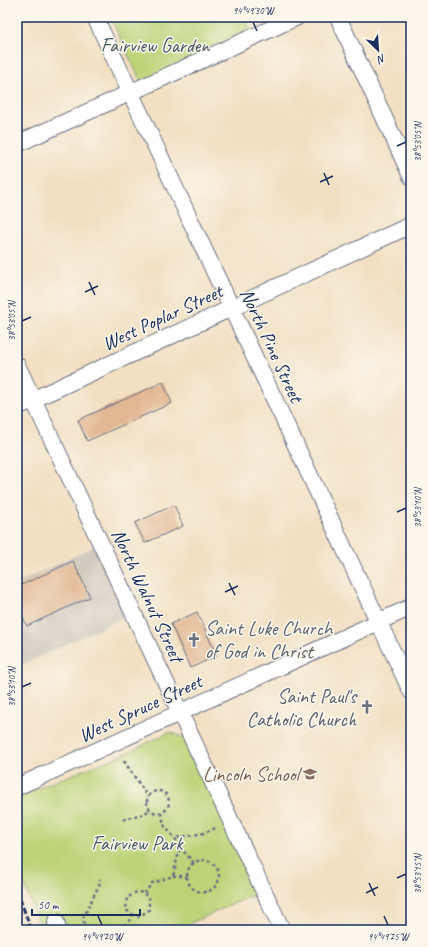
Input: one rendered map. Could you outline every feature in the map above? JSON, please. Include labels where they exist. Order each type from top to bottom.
[{"type":"street","name":"North Pine Street","points":[[96,17],[411,691]]},
{"type":"street","points":[[17,144],[297,17]]},
{"type":"street","points":[[338,17],[411,176]]},
{"type":"street","name":"West Poplar Street","points":[[17,407],[411,225]]},
{"type":"street","name":"North Walnut Street","points":[[17,365],[282,930]]},
{"type":"street","name":"West Spruce Street","points":[[17,787],[411,607]]},
{"type":"path","points":[[124,761],[148,797],[147,805],[150,810],[161,813]]},
{"type":"path","points":[[148,797],[156,791],[166,795],[169,805],[161,813]]},
{"type":"path","points":[[123,820],[131,816],[141,816],[150,810]]},
{"type":"path","points":[[161,813],[165,827],[194,863]]},
{"type":"path","points":[[175,838],[204,833],[220,826]]},
{"type":"path","points":[[173,876],[180,847]]},
{"type":"path","points":[[202,860],[213,863],[219,872],[218,883],[211,891],[201,892],[191,888],[187,878],[189,868],[194,863],[202,860]]},
{"type":"path","points":[[144,894],[152,883],[173,876],[187,878]]},
{"type":"path","points":[[85,930],[83,918],[100,883],[100,879]]},
{"type":"path","points":[[138,891],[149,897],[149,910],[138,917],[132,914],[126,910],[127,898],[138,891]]},
{"type":"path","points":[[120,930],[130,920],[132,914]]},
{"type":"shaded area","points":[[95,546],[127,616],[17,667],[17,583]]},
{"type":"green space","name":"Fairview Garden","points":[[110,17],[244,17],[251,31],[141,82]]},
{"type":"green space","name":"Fairview Park","points":[[170,732],[183,737],[258,893],[175,930],[42,930],[17,868],[17,796],[122,755]]},
{"type":"building","points":[[163,382],[172,403],[87,441],[78,420]]},
{"type":"building","points":[[174,505],[183,526],[145,543],[135,523]]},
{"type":"building","points":[[73,561],[90,597],[27,626],[17,605],[17,587]]},
{"type":"building","name":"Saint Luke Church of God in Christ","points":[[197,612],[217,656],[190,668],[171,624]]},
{"type":"railway","points":[[17,890],[31,930]]},
{"type":"railway","points":[[17,920],[21,930]]},
{"type":"place","name":"Saint Luke Church of God in Christ","points":[[194,640]]},
{"type":"place","name":"Saint Paul's Catholic Church","points":[[367,707]]},
{"type":"place","name":"Lincoln School","points":[[310,774]]}]
